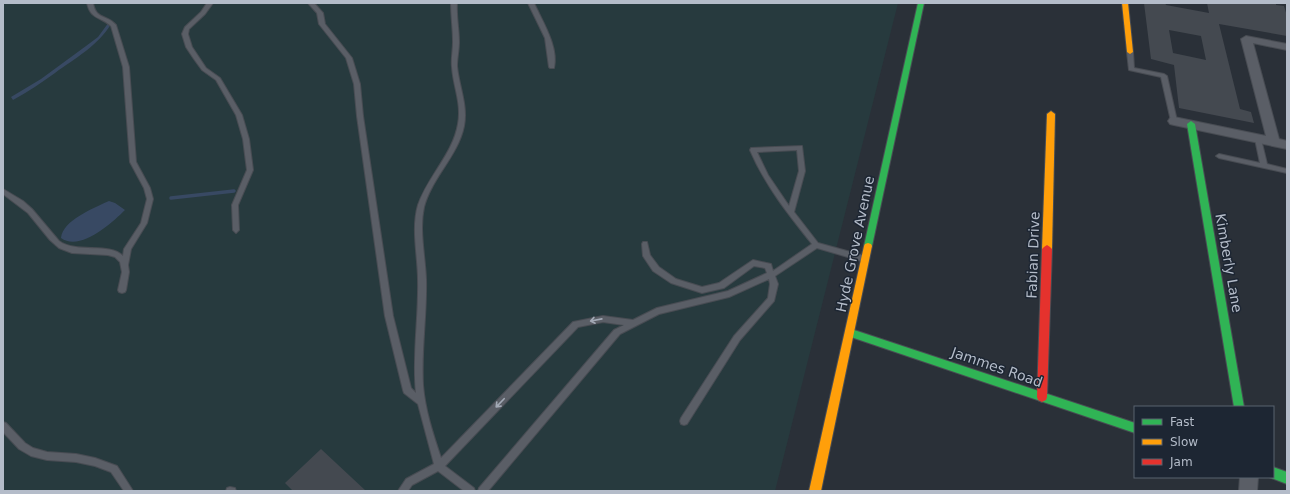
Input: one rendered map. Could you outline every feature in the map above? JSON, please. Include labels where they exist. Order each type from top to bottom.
[{"type":"street","name":"Hyde Grove Avenue","points":[[815,491],[851,332],[865,260],[921,3]]},
{"type":"street","points":[[1125,3],[1130,52]]},
{"type":"street","points":[[1274,142],[1246,39],[1287,47]]},
{"type":"street","name":"Fabian Drive","points":[[1042,397],[1051,114]]},
{"type":"street","points":[[1174,121],[1287,145]]},
{"type":"street","name":"Kimberly Lane","points":[[1191,124],[1239,406]]},
{"type":"street","name":"Jammes Road","points":[[851,332],[1134,428]]},
{"type":"street","points":[[1274,473],[1287,478]]},
{"type":"street","points":[[1248,478],[1248,491]]},
{"type":"lane","points":[[90,3],[91,12],[96,16],[111,22],[113,25],[126,67],[133,162],[147,188],[150,199],[144,223],[128,249],[125,263],[126,276],[122,290]]},
{"type":"lane","points":[[210,3],[203,13],[187,28],[185,34],[189,47],[204,69],[218,79],[239,115],[246,139],[250,170],[235,205],[236,230]]},
{"type":"lane","points":[[311,3],[320,13],[322,24],[349,58],[357,84],[389,316],[407,390],[421,402]]},
{"type":"lane","points":[[454,3],[456,40],[455,68],[462,96],[463,115],[457,141],[426,194],[421,206],[419,221],[422,281],[419,356],[421,402],[439,466],[471,491]]},
{"type":"lane","points":[[532,3],[550,48],[552,67]]},
{"type":"lane","points":[[1130,52],[1131,69],[1164,76],[1174,121]]},
{"type":"lane","points":[[1258,139],[1264,166]]},
{"type":"lane","points":[[791,212],[802,171],[800,148],[753,150],[769,183],[816,245],[865,260]]},
{"type":"lane","points":[[1219,156],[1287,171]]},
{"type":"lane","points":[[3,191],[30,210],[61,246],[70,249],[109,252],[119,256],[125,263]]},
{"type":"lane","points":[[645,244],[647,256],[656,269],[674,281],[702,290],[721,286],[753,263],[768,266],[774,284],[771,299],[737,338],[684,421]]},
{"type":"lane","points":[[482,491],[617,332],[657,311],[729,294],[771,275],[816,245]]},
{"type":"lane","points":[[402,491],[409,482],[439,466],[576,324],[603,319],[634,323]]},
{"type":"lane","points":[[3,426],[22,446],[31,452],[47,456],[76,458],[95,462],[114,470],[129,491]]},
{"type":"green space","points":[[3,3],[898,3],[775,491],[3,491]]},
{"type":"water","points":[[109,22],[111,24],[106,32],[86,51],[40,84],[13,100],[11,97],[41,79],[98,37]]},
{"type":"water","points":[[109,201],[125,210],[112,222],[86,239],[69,241],[61,238],[67,226],[73,220]]},
{"type":"building","points":[[1144,3],[1165,3],[1166,5],[1209,13],[1207,3],[1276,3],[1276,5],[1284,6],[1287,16],[1287,36],[1219,24],[1240,109],[1251,112],[1254,123],[1179,108],[1174,65],[1151,59]],"holes":[[[1169,30],[1201,36],[1206,60],[1173,53]]]},
{"type":"building","points":[[321,449],[366,491],[293,491],[285,483]]},
{"type":"waterway","points":[[171,198],[234,191]]},
{"type":"traffic: fast","points":[[868,246],[921,3]]},
{"type":"traffic: fast","points":[[1191,124],[1239,406]]},
{"type":"traffic: fast","points":[[851,333],[1134,428]]},
{"type":"traffic: fast","points":[[1274,473],[1287,478]]},
{"type":"traffic: slow","points":[[1125,3],[1130,52]]},
{"type":"traffic: slow","points":[[1047,249],[1051,114]]},
{"type":"traffic: slow","points":[[815,491],[868,246]]},
{"type":"traffic: jam","points":[[1042,397],[1047,249]]}]
